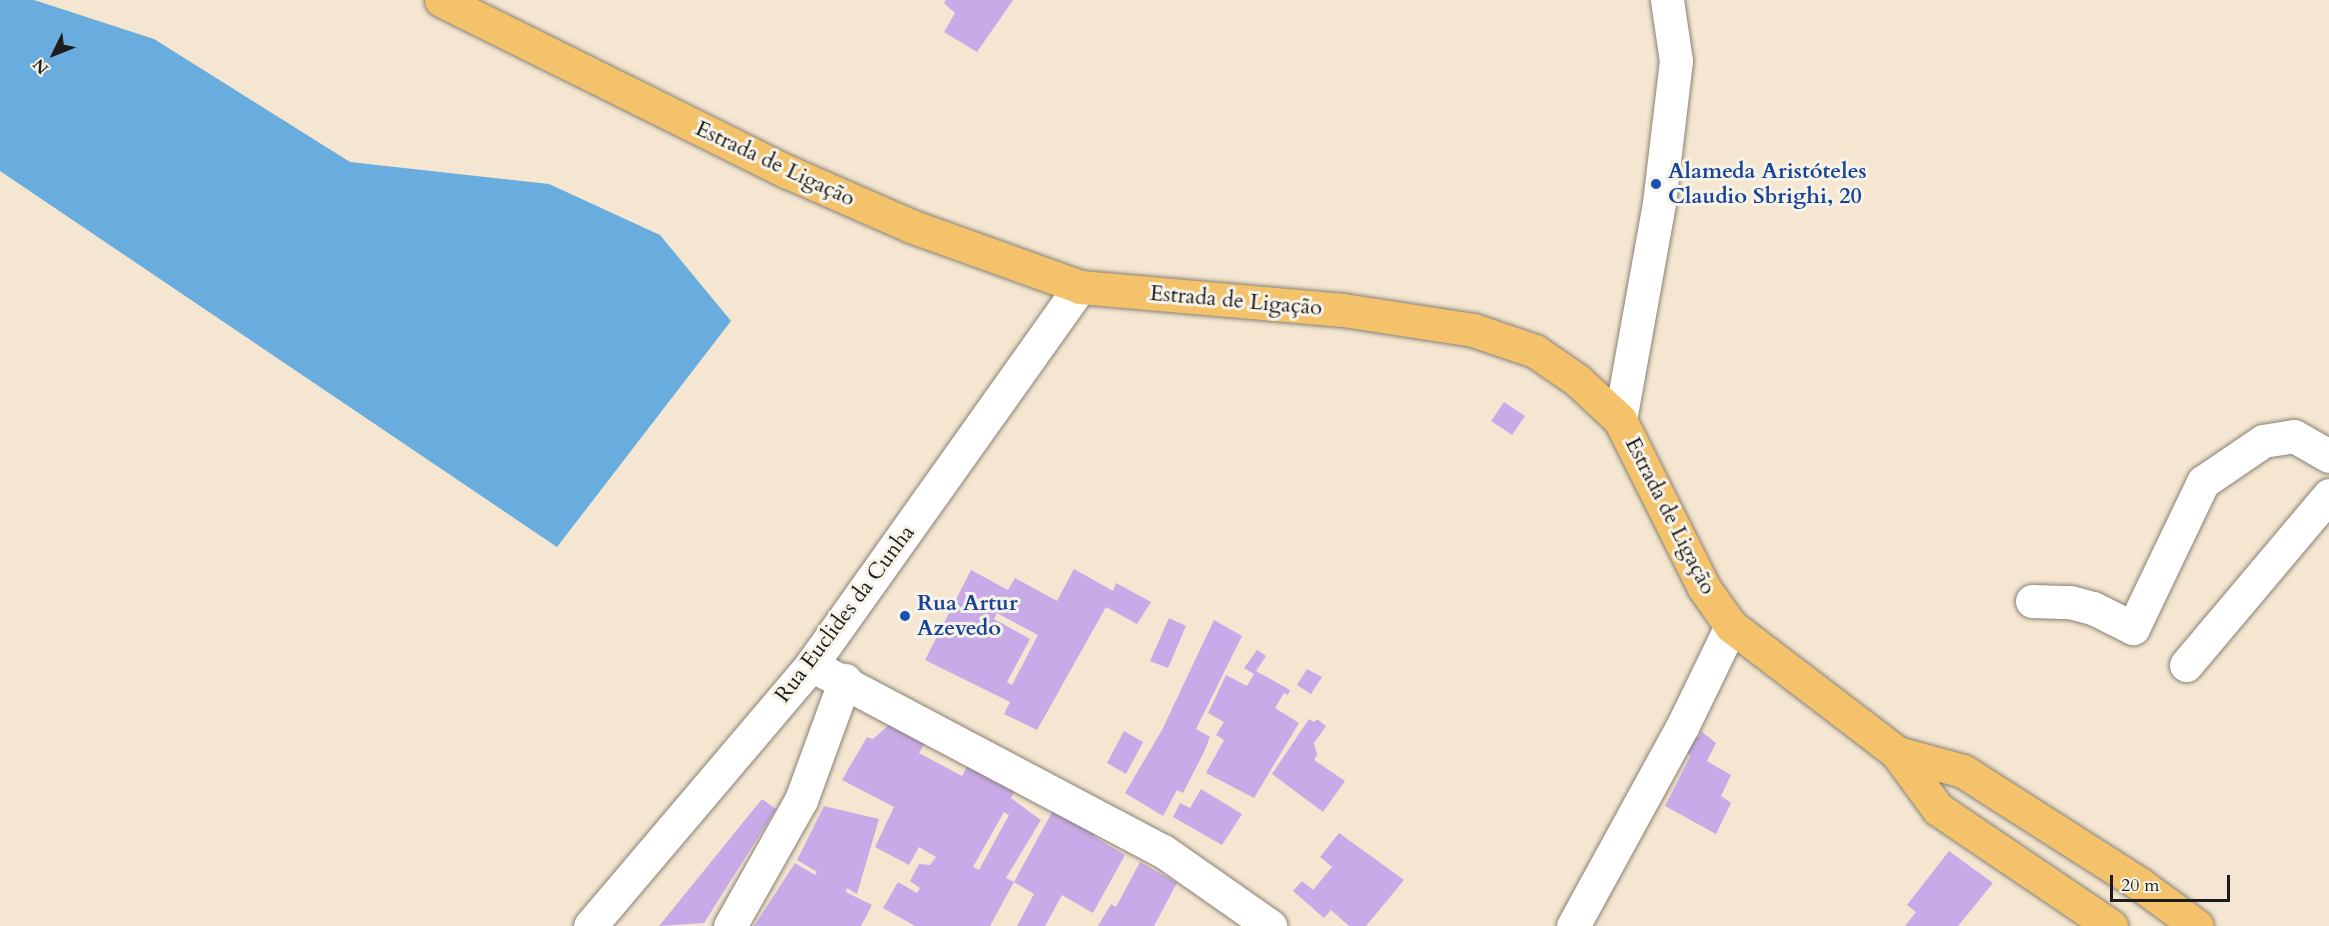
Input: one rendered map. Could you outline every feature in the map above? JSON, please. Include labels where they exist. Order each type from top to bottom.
[{"type":"main road","name":"Estrada de Ligação","points":[[441,0],[788,172],[911,226],[1080,287],[1343,310],[1473,330],[1535,351],[1576,380],[1620,420],[1704,588],[1731,626],[1897,753],[1938,809],[2111,926]]},
{"type":"main road","name":"Estrada de Ligação","points":[[1897,753],[1963,771],[2141,885],[2198,926]]},
{"type":"street","points":[[1620,420],[1659,202],[1676,61],[1667,0]]},
{"type":"street","name":"Rua Euclides da Cunha","points":[[590,926],[811,665],[1080,287]]},
{"type":"street","points":[[2032,601],[2070,602],[2093,608],[2133,628],[2203,482],[2263,441],[2294,436],[2329,456]]},
{"type":"street","points":[[2186,665],[2329,495]]},
{"type":"street","points":[[1573,926],[1682,727],[1731,626]]},
{"type":"street","points":[[811,665],[845,680],[1163,851],[1270,926]]},
{"type":"street","points":[[730,926],[801,800],[845,680]]},
{"type":"water","points":[[0,0],[34,0],[154,39],[350,162],[549,184],[660,235],[731,321],[557,547],[0,171]]},
{"type":"building","points":[[946,0],[1013,0],[977,52],[944,32],[955,13],[944,3]]},
{"type":"building","points":[[1504,402],[1525,416],[1512,435],[1491,421]]},
{"type":"building","points":[[1074,569],[1113,591],[1116,583],[1151,602],[1137,624],[1106,607],[1037,730],[1004,714],[1010,702],[925,660],[971,570],[1008,590],[1015,578],[1057,601]],"holes":[[[997,613],[1038,635],[1012,685],[1007,682],[1030,639],[994,619]]]},
{"type":"building","points":[[1169,618],[1186,626],[1168,668],[1150,661]]},
{"type":"building","points":[[1214,620],[1242,636],[1196,729],[1210,737],[1204,752],[1183,793],[1177,790],[1163,816],[1125,793],[1162,730]]},
{"type":"building","points":[[1257,650],[1266,656],[1256,671],[1290,690],[1288,695],[1284,693],[1275,708],[1299,723],[1254,798],[1206,773],[1224,740],[1216,735],[1224,722],[1208,713],[1226,675],[1247,686],[1254,674],[1244,668]]},
{"type":"building","points":[[1307,669],[1322,677],[1311,694],[1297,685]]},
{"type":"building","points":[[1309,719],[1314,722],[1317,719],[1326,726],[1314,743],[1317,755],[1314,760],[1345,781],[1323,812],[1272,774]]},
{"type":"building","points":[[891,723],[927,739],[919,753],[962,776],[970,762],[1019,784],[1011,798],[1041,820],[1006,878],[1014,882],[990,926],[915,926],[883,908],[898,882],[917,893],[920,888],[910,881],[919,864],[930,865],[936,857],[919,847],[909,865],[875,847],[894,807],[842,780],[867,737],[873,739]],"holes":[[[1004,812],[1009,815],[979,870],[973,867]]]},
{"type":"building","points":[[1124,731],[1143,742],[1126,774],[1107,763]]},
{"type":"building","points":[[1702,732],[1716,743],[1707,761],[1731,775],[1721,796],[1731,803],[1716,834],[1665,806],[1691,755],[1684,752],[1693,734],[1699,737]]},
{"type":"building","points":[[1201,789],[1242,814],[1222,845],[1173,817],[1180,803],[1190,808]]},
{"type":"building","points":[[762,799],[776,809],[704,923],[659,926]]},
{"type":"building","points":[[1056,805],[1097,829],[1093,836],[1125,855],[1093,913],[1062,895],[1045,926],[1017,926],[1034,894],[1014,882]]},
{"type":"building","points":[[824,806],[879,819],[857,894],[847,888],[846,892],[872,905],[861,926],[754,926],[795,863],[815,875],[817,872],[797,860]]},
{"type":"building","points":[[1339,833],[1404,880],[1366,926],[1349,926],[1331,910],[1324,918],[1293,891],[1302,881],[1313,890],[1332,867],[1320,857]]},
{"type":"building","points":[[1949,851],[1993,883],[1958,926],[1905,926],[1916,912],[1907,905]]},
{"type":"building","points":[[1140,862],[1177,883],[1154,926],[1098,926],[1111,904],[1116,907]]},
{"type":"place","name":"Alameda Aristóteles Claudio Sbrighi, 20","points":[[1656,184]]},
{"type":"place","name":"Rua Artur Azevedo","points":[[905,616]]}]
